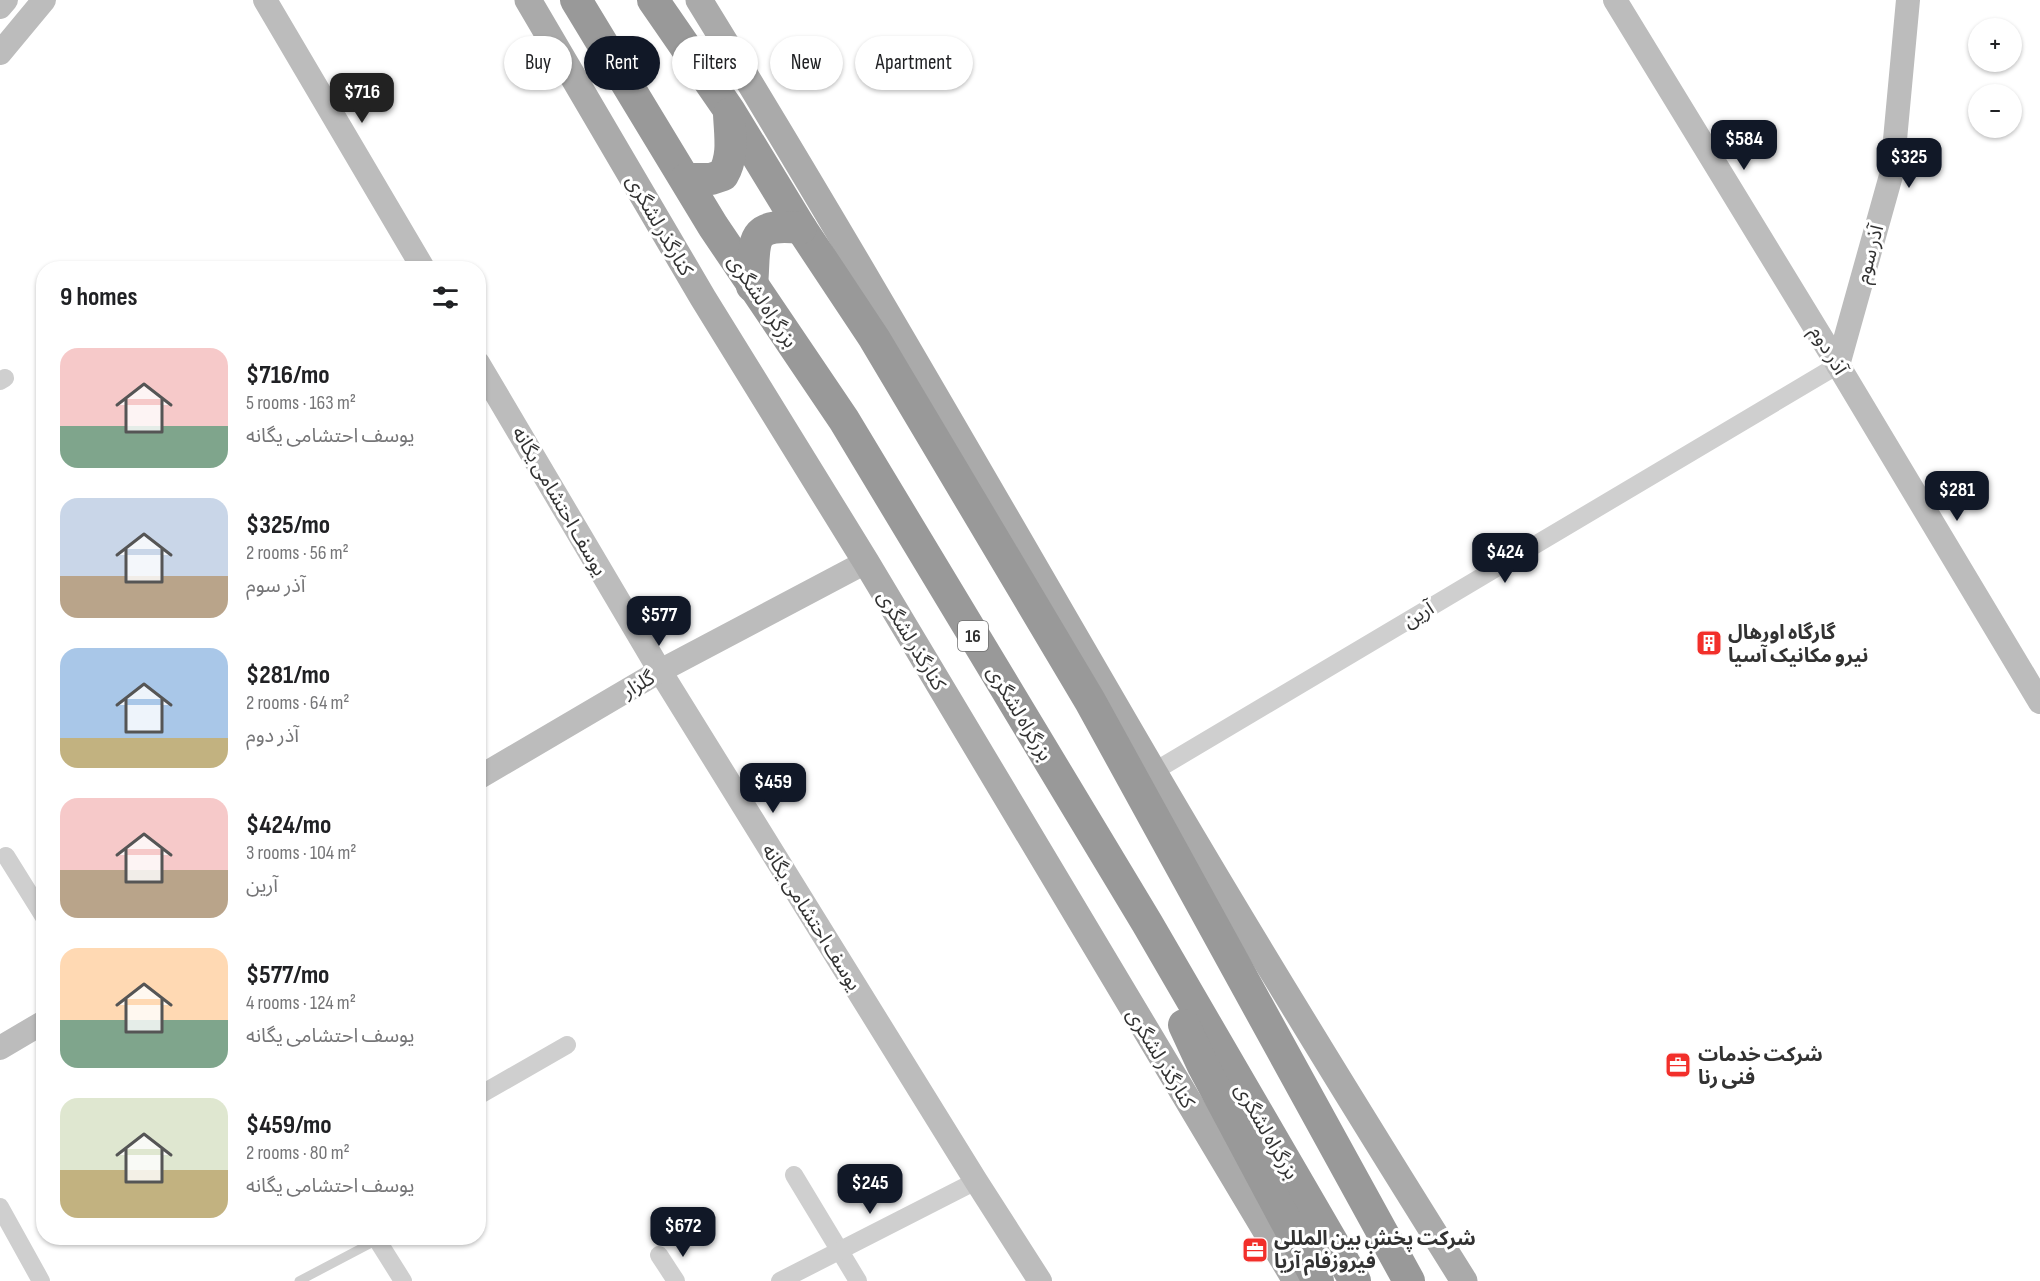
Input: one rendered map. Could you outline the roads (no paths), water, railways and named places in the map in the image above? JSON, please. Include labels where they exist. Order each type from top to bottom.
[{"type":"highway","name":"بزرگراه لشگری","points":[[576,0],[713,226],[844,420],[1147,923],[1355,1281]]},
{"type":"highway","points":[[653,0],[729,110],[801,228],[874,338],[1090,701],[1409,1281]]},
{"type":"highway","points":[[686,179],[711,179],[723,175],[729,165],[731,152],[729,110]]},
{"type":"highway","points":[[752,286],[757,236],[771,227],[801,228]]},
{"type":"highway","points":[[1147,923],[1168,991],[1203,1066],[1318,1281]]},
{"type":"main road","name":"کنارگذر لشگری","points":[[528,0],[703,298],[866,562],[1127,1002],[1296,1281]]},
{"type":"main road","points":[[699,0],[956,430],[1153,772],[1339,1082],[1464,1281]]},
{"type":"street","points":[[0,7],[6,0]]},
{"type":"street","points":[[0,53],[44,0]]},
{"type":"street","points":[[265,0],[419,261]]},
{"type":"street","name":"آذر دوم","points":[[1615,0],[2040,702]]},
{"type":"street","name":"آذر سوم","points":[[1838,365],[1892,172],[1908,0]]},
{"type":"street","name":"آرین","points":[[1153,772],[1838,365]]},
{"type":"street","name":"یوسف احتشامی یگانه","points":[[486,377],[660,671],[1040,1281]]},
{"type":"street","name":"گلزار","points":[[486,773],[660,671],[866,562]]},
{"type":"street","points":[[6,856],[36,904]]},
{"type":"street","points":[[0,1048],[36,1027]]},
{"type":"street","points":[[486,1091],[567,1045]]},
{"type":"street","points":[[794,1175],[858,1281]]},
{"type":"street","points":[[780,1281],[976,1180]]},
{"type":"street","points":[[0,1207],[41,1281]]},
{"type":"street","points":[[381,1245],[403,1281]]},
{"type":"street","points":[[659,1255],[676,1281]]},
{"type":"lane","points":[[299,1281],[366,1245]]},
{"type":"place","name":"گارگاه اورهال نیرو مکانیک آسیا","points":[[1709,643]]},
{"type":"place","name":"شرکت خدمات فنی رنا","points":[[1678,1065]]},
{"type":"place","name":"شرکت پخش بین المللی فیروزفام آریا","points":[[1255,1250]]}]
